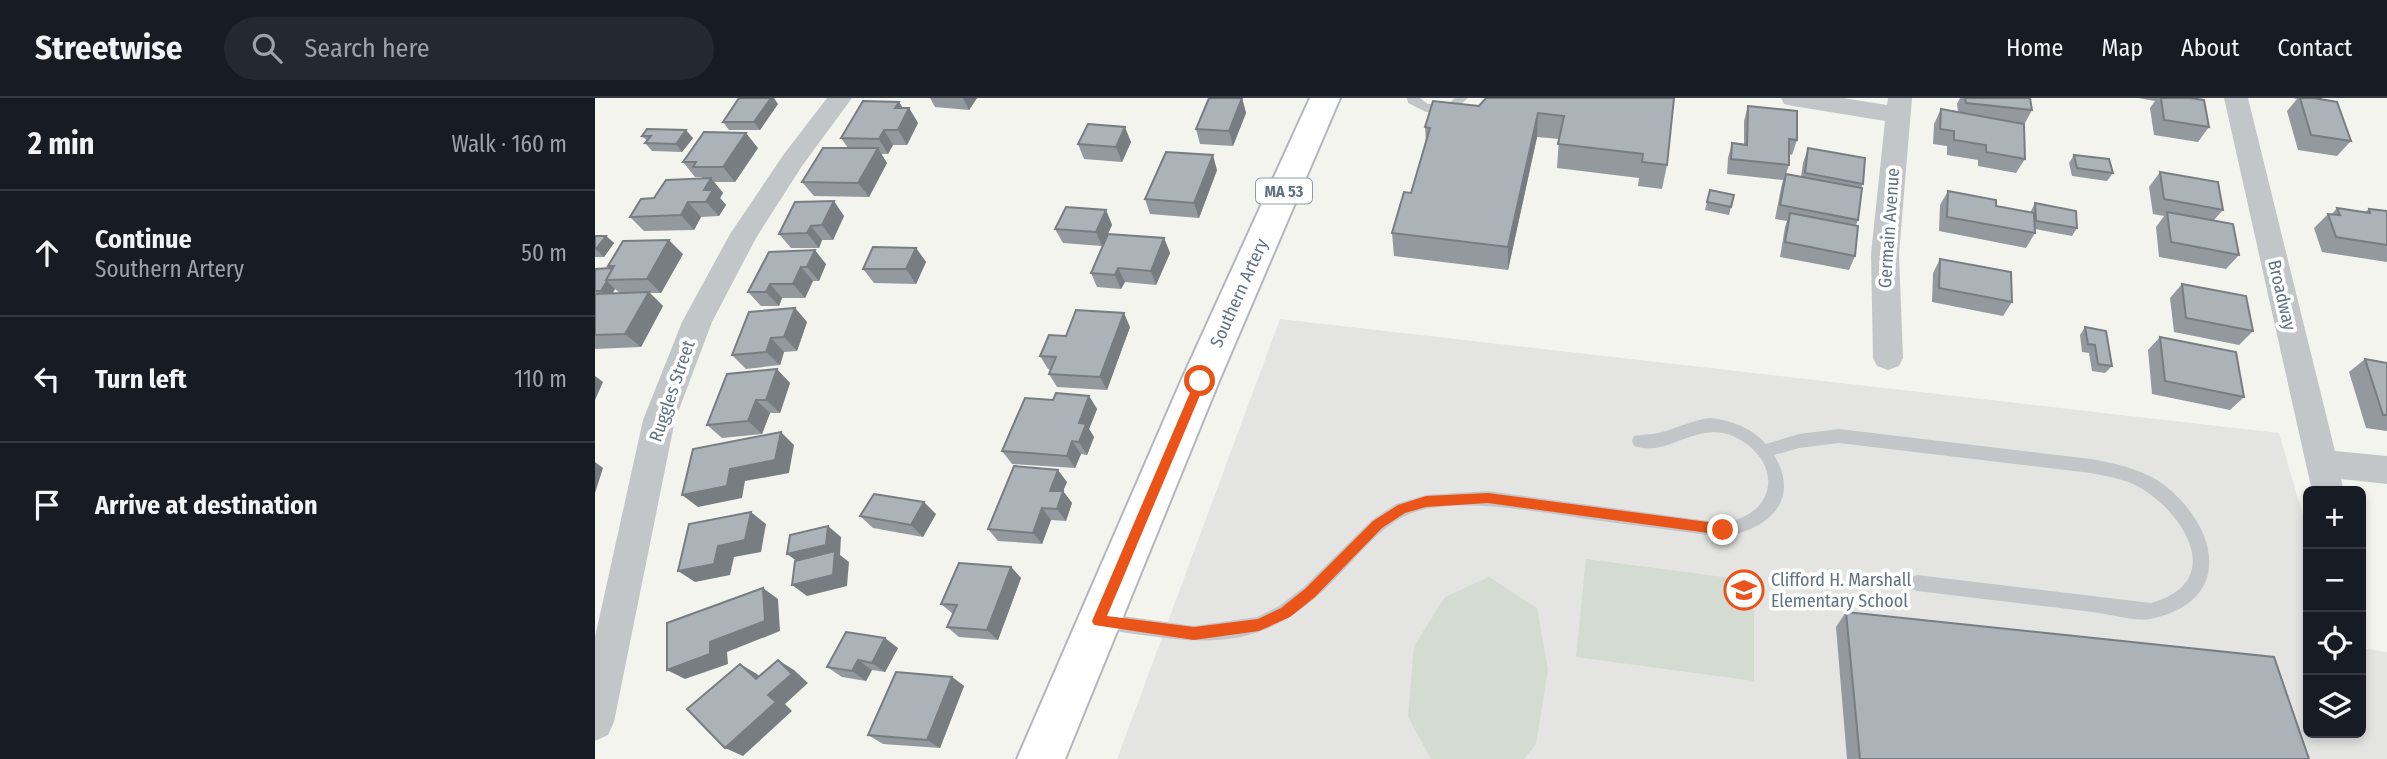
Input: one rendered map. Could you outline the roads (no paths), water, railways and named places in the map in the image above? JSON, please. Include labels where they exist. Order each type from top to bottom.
[{"type":"main road","name":"Southern Artery","points":[[1041,759],[1325,98]]},
{"type":"street","name":"Ruggles Street","points":[[595,722],[659,420],[697,322],[744,234],[793,160],[840,98]]},
{"type":"street","points":[[1793,98],[1899,107]]},
{"type":"street","name":"Broadway","points":[[2236,98],[2325,477]]},
{"type":"street","name":"Germain Avenue","points":[[1888,358],[1885,254],[1899,107]]},
{"type":"street","points":[[2325,477],[2387,470]]},
{"type":"lane","points":[[1414,98],[1412,100],[1426,108],[1451,108],[1462,98]]},
{"type":"lane","points":[[1099,621],[1194,634],[1259,625],[1285,612],[1311,593],[1378,525],[1402,509],[1426,502],[1488,498],[1723,530],[1743,527],[1759,518],[1773,501],[1777,485],[1774,468],[1764,451],[1749,437],[1728,428],[1706,425],[1685,429],[1661,439],[1640,442]]},
{"type":"lane","points":[[1764,451],[1839,436],[2122,472],[2151,486],[2178,509],[2193,531],[2201,554],[2200,576],[2191,593],[2174,605],[2151,611],[1917,583]]},
{"type":"place","name":"Clifford H. Marshall Elementary School","points":[[1744,590]]}]
